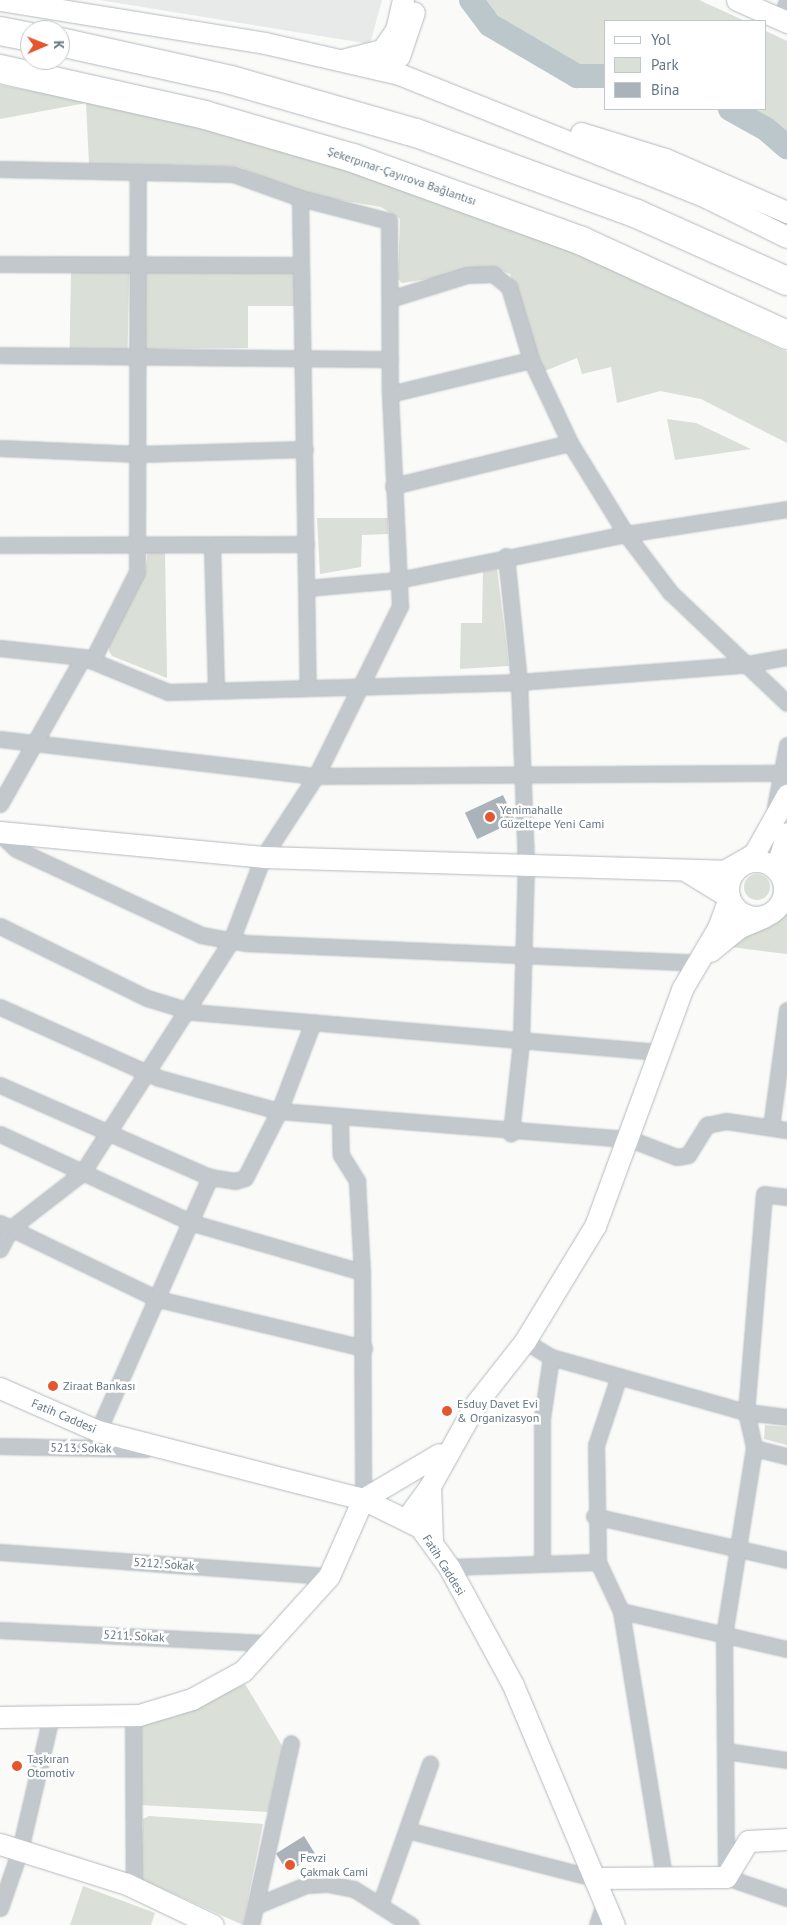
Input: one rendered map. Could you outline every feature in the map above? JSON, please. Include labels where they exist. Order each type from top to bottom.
[{"type":"highway","points":[[0,31],[20,34]]},
{"type":"highway","points":[[70,44],[240,82],[416,134],[637,214],[787,281]]},
{"type":"highway","name":"Şekerpınar-Çayırova Bağlantısı","points":[[0,69],[205,115],[353,158],[582,241],[787,335]]},
{"type":"street","points":[[0,0],[265,43],[378,69],[427,83],[706,197],[787,237]]},
{"type":"street","points":[[403,0],[396,30],[399,56],[427,83]]},
{"type":"street","points":[[378,69],[399,56],[417,0]]},
{"type":"street","points":[[737,0],[783,7]]},
{"type":"street","points":[[341,60],[382,50],[396,30]]},
{"type":"street","points":[[498,113],[665,159],[787,212]]},
{"type":"street","points":[[0,169],[138,174],[232,174],[300,198],[389,221],[390,394],[400,606],[316,776],[262,857],[231,940],[184,1009],[147,1073],[82,1172],[5,1226],[0,1249]]},
{"type":"street","points":[[0,804],[137,572],[140,357],[138,174]]},
{"type":"street","points":[[300,198],[308,688]]},
{"type":"street","points":[[0,264],[139,268],[301,265]]},
{"type":"street","points":[[390,299],[467,275],[493,274],[510,287],[531,360],[570,443],[626,534],[670,592],[742,665],[787,703]]},
{"type":"street","points":[[0,355],[390,359]]},
{"type":"street","points":[[390,394],[531,360]]},
{"type":"street","points":[[393,486],[570,443]]},
{"type":"street","points":[[0,448],[139,454],[305,449]]},
{"type":"street","points":[[307,588],[398,580],[506,556],[787,508]]},
{"type":"street","points":[[0,545],[212,546],[306,544]]},
{"type":"street","points":[[212,546],[216,690]]},
{"type":"street","points":[[506,556],[519,682],[526,862],[521,1042],[511,1132]]},
{"type":"street","points":[[0,648],[87,659],[168,692],[519,682],[742,665],[787,657]]},
{"type":"street","points":[[0,739],[316,776],[524,772],[783,773]]},
{"type":"street","points":[[0,833],[16,849],[201,935],[231,940],[524,953],[698,964],[722,939],[775,912],[784,897],[784,877],[778,831],[787,745]]},
{"type":"street","points":[[402,1515],[430,1486],[477,1402],[525,1341],[588,1242],[630,1139],[682,989],[698,964],[729,897],[729,879],[740,865],[778,831],[787,795]]},
{"type":"street","points":[[0,833],[262,857],[526,862],[724,871],[740,865],[762,861],[784,877]]},
{"type":"street","points":[[683,870],[729,897],[744,915],[775,912]]},
{"type":"street","points":[[0,926],[148,998],[184,1009],[521,1042],[660,1052]]},
{"type":"street","points":[[0,1007],[147,1073],[279,1111],[511,1132],[630,1139],[678,1157],[688,1155],[707,1125],[726,1121],[787,1130]]},
{"type":"street","points":[[770,1128],[787,1010]]},
{"type":"street","points":[[0,1085],[210,1177],[235,1181],[245,1178],[279,1111],[313,1022]]},
{"type":"street","points":[[0,1717],[133,1715],[171,1707],[212,1689],[243,1671],[329,1576],[363,1499],[364,1348],[357,1181],[340,1155],[340,1116]]},
{"type":"street","points":[[0,1134],[193,1222],[362,1272]]},
{"type":"street","points":[[98,1431],[193,1222],[210,1177]]},
{"type":"street","points":[[726,1877],[724,1635],[736,1548],[754,1448],[746,1412],[764,1194],[787,1197]]},
{"type":"street","points":[[5,1226],[158,1299],[364,1348]]},
{"type":"street","points":[[525,1341],[551,1358],[746,1412],[787,1416]]},
{"type":"street","points":[[542,1563],[542,1418],[551,1358]]},
{"type":"street","points":[[618,1376],[596,1446],[594,1516],[598,1562],[621,1611],[664,1877]]},
{"type":"street","name":"Fatih Caddesi","points":[[0,1388],[98,1431],[163,1450],[363,1499],[402,1515],[432,1541],[449,1567],[513,1686],[594,1878],[600,1916],[614,1925]]},
{"type":"street","points":[[363,1499],[439,1454],[459,1435]]},
{"type":"street","name":"5213. Sokak","points":[[0,1446],[163,1450]]},
{"type":"street","points":[[754,1448],[787,1456]]},
{"type":"street","points":[[402,1515],[439,1454]]},
{"type":"street","points":[[430,1486],[432,1541]]},
{"type":"street","points":[[594,1516],[787,1560]]},
{"type":"street","name":"5212. Sokak","points":[[0,1552],[329,1576]]},
{"type":"street","points":[[449,1567],[598,1562]]},
{"type":"street","points":[[621,1611],[787,1649]]},
{"type":"street","name":"5211. Sokak","points":[[0,1630],[269,1643]]},
{"type":"street","points":[[133,1715],[134,1888]]},
{"type":"street","points":[[0,1908],[10,1847],[51,1717]]},
{"type":"street","points":[[251,1925],[291,1743]]},
{"type":"street","points":[[726,1751],[787,1760]]},
{"type":"street","points":[[380,1905],[430,1764]]},
{"type":"street","points":[[407,1830],[594,1878],[726,1877],[787,1898]]},
{"type":"street","points":[[726,1877],[748,1841],[787,1839]]},
{"type":"street","points":[[10,1847],[134,1888],[213,1925]]},
{"type":"street","points":[[255,1906],[306,1885],[328,1884],[354,1889],[411,1925]]},
{"type":"shaded area","points":[[99,0],[382,0],[370,44]]},
{"type":"green space","points":[[482,0],[699,0],[743,20],[604,20],[604,67],[580,66],[519,35]]},
{"type":"green space","points":[[767,31],[787,41],[787,139],[740,110],[767,110]]},
{"type":"green space","points":[[0,85],[80,100],[197,127],[364,175],[578,254],[787,352],[787,443],[701,399],[660,391],[617,403],[611,367],[582,374],[577,358],[542,372],[510,274],[497,269],[402,283],[398,279],[400,219],[381,207],[304,194],[237,166],[89,164],[86,103],[0,119]]},
{"type":"green space","points":[[71,270],[129,271],[128,350],[70,349]]},
{"type":"green space","points":[[145,272],[296,272],[296,306],[248,306],[248,348],[145,349]]},
{"type":"green space","points":[[667,419],[696,423],[751,449],[675,460]]},
{"type":"green space","points":[[317,518],[388,518],[388,534],[362,535],[361,567],[320,574]]},
{"type":"green space","points":[[148,550],[165,550],[167,678],[112,656],[109,651],[109,640],[145,574]]},
{"type":"green space","points":[[497,569],[509,666],[460,669],[461,623],[482,623],[483,572]]},
{"type":"green space","points":[[757,874],[766,878],[770,887],[766,896],[757,900],[748,896],[744,887],[748,878]]},
{"type":"green space","points":[[787,915],[787,954],[731,947],[778,916]]},
{"type":"green space","points":[[765,1425],[787,1427],[787,1445],[764,1439]]},
{"type":"green space","points":[[245,1684],[283,1747],[268,1812],[139,1805],[139,1720],[174,1717]]},
{"type":"green space","points":[[149,1816],[263,1824],[243,1925],[141,1879],[143,1819]]},
{"type":"green space","points":[[83,1886],[155,1913],[151,1925],[70,1925]]},
{"type":"building","name":"Yenimahalle Güzeltepe Yeni Cami","points":[[503,795],[515,821],[477,839],[465,813]]},
{"type":"building","name":"Fevzi Çakmak Cami","points":[[304,1836],[316,1855],[288,1872],[276,1853]]},
{"type":"waterway","points":[[471,0],[490,25],[577,76],[604,76]]},
{"type":"waterway","points":[[732,110],[766,129],[787,147]]},
{"type":"place","name":"Yenimahalle Güzeltepe Yeni Cami","points":[[490,817]]},
{"type":"place","name":"Ziraat Bankası","points":[[53,1386]]},
{"type":"place","name":"Esduy Davet Evi & Organizasyon","points":[[447,1411]]},
{"type":"place","name":"Taşkıran Otomotiv","points":[[17,1766]]},
{"type":"place","name":"Fevzi Çakmak Cami","points":[[290,1865]]}]
